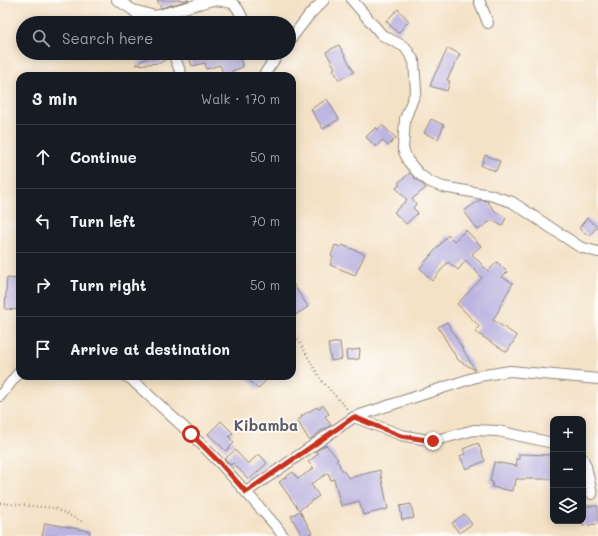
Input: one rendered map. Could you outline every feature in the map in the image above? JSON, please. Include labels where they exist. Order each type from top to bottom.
[{"type":"street","points":[[117,0],[139,16]]},
{"type":"street","points":[[133,10],[155,16],[214,0],[232,2],[236,5],[242,16]]},
{"type":"street","points":[[296,31],[324,0]]},
{"type":"street","points":[[352,0],[382,35],[405,47],[414,61],[416,91],[405,119],[403,149],[408,161],[419,174],[430,182],[443,187],[490,195],[512,202],[580,247],[598,252]]},
{"type":"street","points":[[478,0],[488,23]]},
{"type":"street","points":[[176,60],[180,72]]},
{"type":"street","points":[[265,72],[273,60]]},
{"type":"street","points":[[246,492],[354,417],[480,376],[510,371],[598,379]]},
{"type":"street","points":[[0,396],[16,376]]},
{"type":"street","points":[[132,380],[221,464],[276,526],[283,536]]},
{"type":"street","points":[[354,417],[401,436],[433,441],[474,430],[498,431],[550,442]]},
{"type":"street","points":[[586,466],[592,494]]},
{"type":"path","points":[[296,336],[321,380],[354,417]]},
{"type":"path","points":[[0,503],[54,508],[83,522]]},
{"type":"building","points":[[157,0],[189,0],[161,8]]},
{"type":"building","points":[[398,9],[409,21],[398,33],[386,21]]},
{"type":"building","points":[[339,45],[354,72],[339,80],[333,69],[335,68],[326,52]]},
{"type":"building","points":[[448,48],[460,54],[447,80],[450,81],[447,91],[430,86]]},
{"type":"building","points":[[144,60],[165,60],[160,63],[135,65]]},
{"type":"building","points":[[190,60],[240,60],[243,67],[232,72],[223,72],[220,65],[206,69],[205,63],[192,66]]},
{"type":"building","points":[[327,99],[339,119],[323,129],[311,109]]},
{"type":"building","points":[[431,119],[444,125],[438,139],[424,133]]},
{"type":"building","points":[[382,125],[396,138],[388,146],[382,140],[376,147],[366,137],[376,127],[378,130]]},
{"type":"building","points":[[485,155],[500,161],[496,171],[481,166]]},
{"type":"building","points":[[410,173],[426,188],[412,199],[416,204],[413,208],[418,213],[406,224],[394,212],[407,200],[396,188],[400,185],[398,183]]},
{"type":"building","points":[[480,200],[487,201],[495,211],[506,218],[502,226],[492,220],[478,230],[464,211]]},
{"type":"building","points":[[587,218],[597,227],[589,236],[579,228]]},
{"type":"building","points":[[466,230],[481,246],[472,254],[488,271],[497,262],[507,272],[502,277],[513,283],[493,320],[517,336],[507,352],[475,332],[479,326],[457,304],[482,278],[466,260],[458,270],[448,262],[432,281],[420,268],[448,235],[454,241]]},
{"type":"building","points":[[335,245],[341,247],[342,245],[365,254],[355,275],[330,265],[333,257],[331,256]]},
{"type":"building","points":[[7,278],[16,279],[16,310],[5,309]]},
{"type":"building","points":[[296,288],[308,307],[296,314]]},
{"type":"building","points":[[447,322],[475,370],[458,360],[438,327]]},
{"type":"building","points":[[340,342],[342,359],[331,361],[328,344]]},
{"type":"building","points":[[360,349],[359,359],[347,360],[346,351]]},
{"type":"building","points":[[248,380],[266,380],[258,389]]},
{"type":"building","points":[[323,405],[329,414],[325,416],[331,425],[309,440],[297,420],[302,418],[301,416],[317,407],[318,409]]},
{"type":"building","points":[[221,421],[233,433],[229,437],[234,443],[226,451],[208,434]]},
{"type":"building","points":[[478,443],[485,461],[466,469],[460,456],[465,454],[463,449]]},
{"type":"building","points":[[326,445],[338,459],[336,460],[340,465],[339,466],[349,478],[380,470],[388,509],[363,515],[359,501],[341,506],[334,479],[331,480],[328,473],[311,484],[319,496],[299,510],[279,482],[293,472],[298,479],[314,468],[308,462],[318,454],[316,451]]},
{"type":"building","points":[[235,450],[248,464],[259,454],[267,463],[249,480],[233,463],[231,465],[225,459]]},
{"type":"building","points":[[519,454],[550,455],[550,479],[516,479],[515,486],[513,486],[512,491],[492,487],[493,482],[490,481],[494,462],[517,466],[516,459],[519,459]]},
{"type":"building","points":[[411,504],[414,518],[402,520],[400,506]]},
{"type":"building","points":[[586,506],[598,506],[598,524],[583,526],[583,524],[586,524]]},
{"type":"building","points":[[300,511],[312,533],[304,536],[302,536],[291,516]]},
{"type":"building","points":[[464,514],[472,524],[459,533],[452,523]]},
{"type":"building","points":[[45,523],[90,531],[89,536],[42,536]]},
{"type":"district","name":"Kibamba","points":[[266,425]]},
{"type":"route","points":[[191,434],[246,492],[354,417],[401,436],[433,441]]}]
